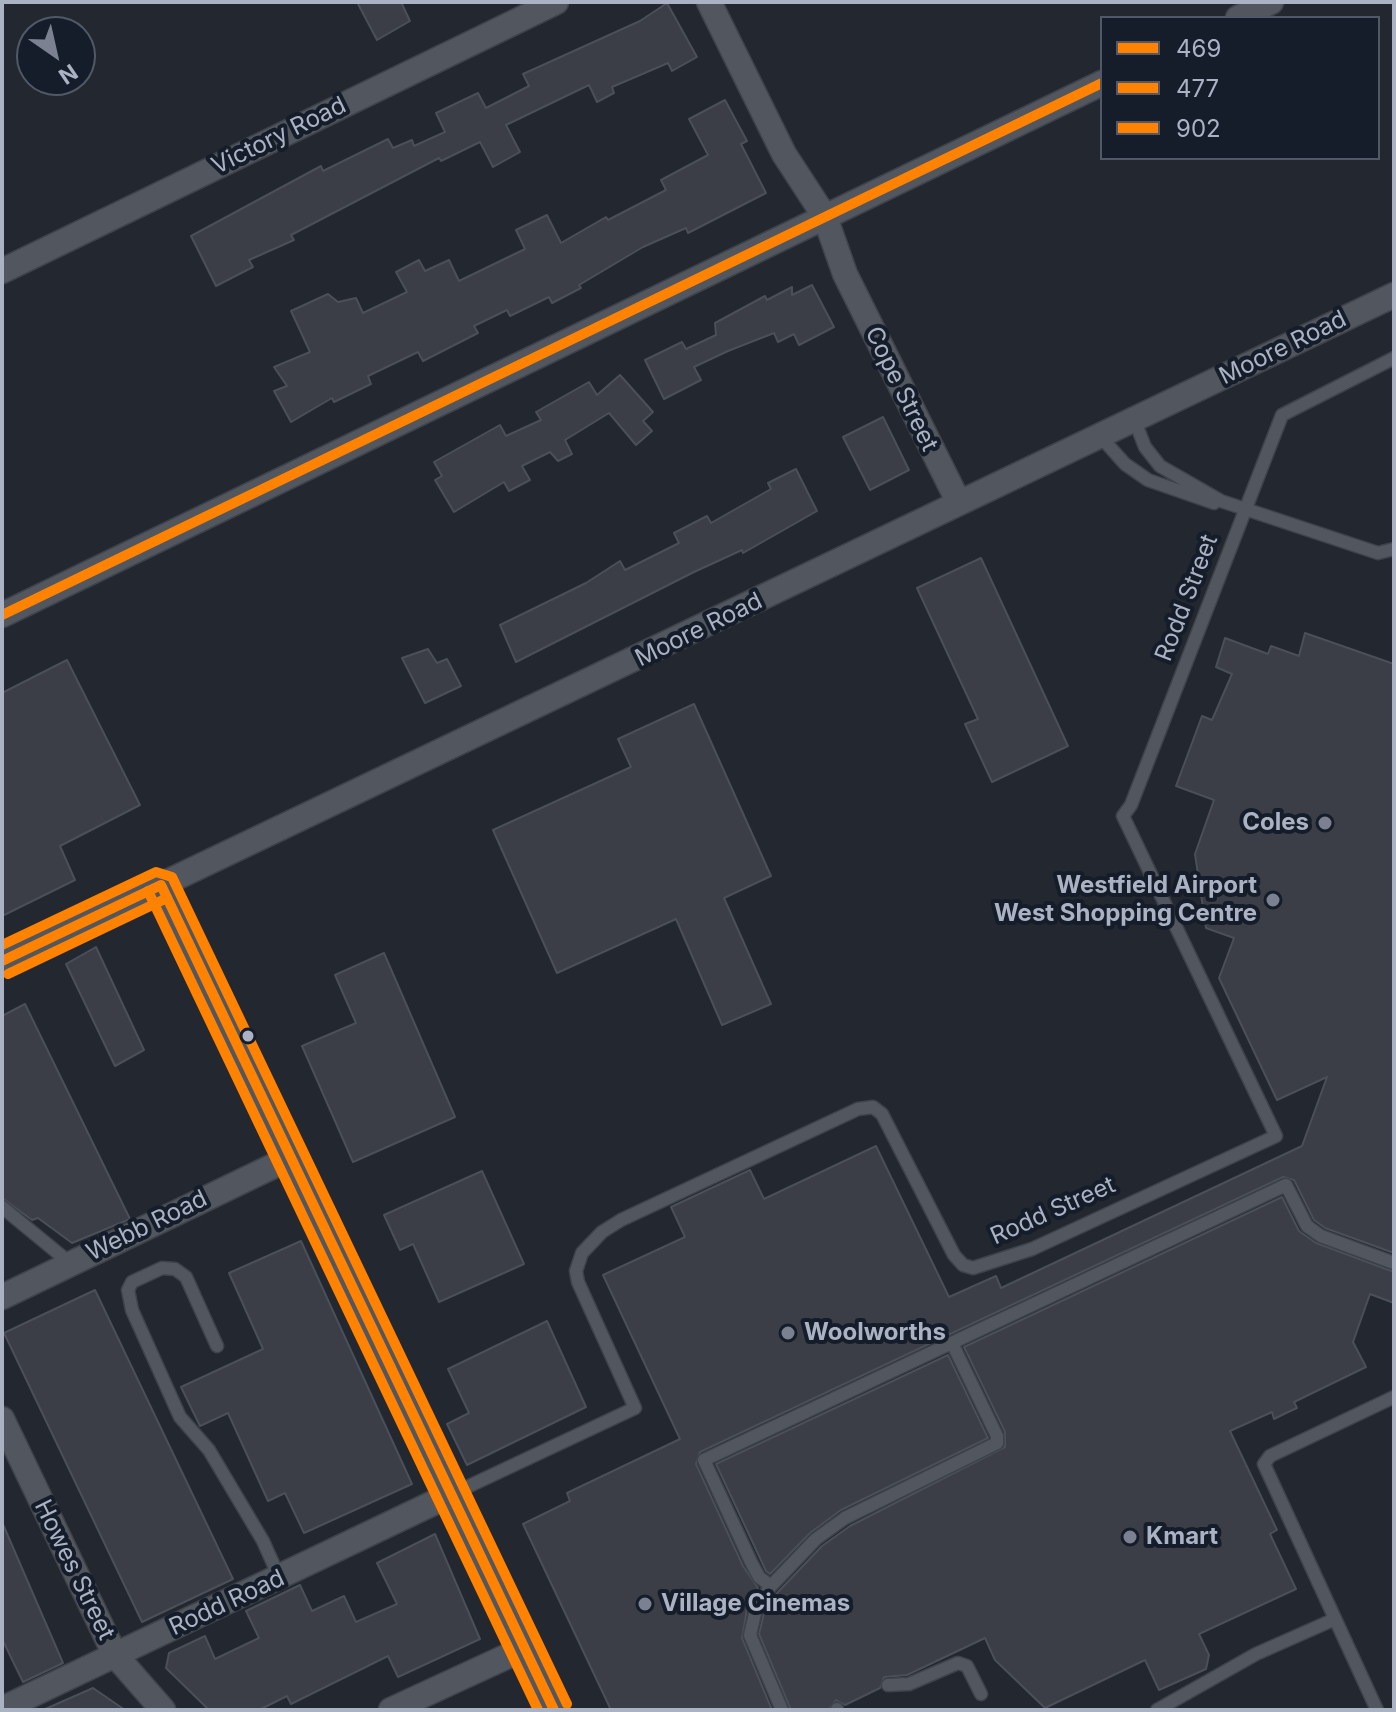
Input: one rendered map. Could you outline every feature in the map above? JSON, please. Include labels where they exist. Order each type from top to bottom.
[{"type":"street","name":"Victory Road","points":[[2,271],[556,2]]},
{"type":"street","name":"Cope Street","points":[[709,2],[959,503]]},
{"type":"street","points":[[1242,16],[1271,2]]},
{"type":"street","points":[[2,615],[1100,84]]},
{"type":"street","name":"Moore Road","points":[[2,961],[1394,295]]},
{"type":"street","points":[[161,885],[554,1710]]},
{"type":"street","name":"Webb Road","points":[[2,1297],[292,1157]]},
{"type":"street","name":"Howes Street","points":[[2,1419],[115,1655],[163,1710]]},
{"type":"street","name":"Rodd Road","points":[[2,1709],[280,1579],[450,1495]]},
{"type":"street","points":[[391,1710],[523,1649]]},
{"type":"lane","points":[[1394,358],[1282,415],[1244,509],[1378,553],[1394,549]]},
{"type":"lane","name":"Rodd Street","points":[[450,1495],[635,1408],[578,1282],[576,1271],[582,1253],[602,1232],[858,1109],[873,1107],[882,1114],[954,1255],[963,1265],[973,1268],[1032,1249],[1276,1136],[1123,816],[1131,805],[1244,509],[1171,476],[1145,447],[1134,419]]},
{"type":"lane","name":"Rodd Street","points":[[1100,436],[1125,464],[1148,480],[1197,498],[1221,501]]},
{"type":"lane","points":[[771,1586],[759,1577],[751,1562],[704,1460],[1286,1185],[1307,1226],[1321,1236],[1394,1263]]},
{"type":"lane","points":[[2,1207],[70,1263]]},
{"type":"lane","points":[[217,1346],[186,1277],[175,1269],[162,1268],[132,1282],[128,1290],[132,1310],[180,1417],[209,1450],[263,1541],[280,1579]]},
{"type":"lane","points":[[782,1710],[752,1645],[753,1617],[771,1586],[816,1539],[845,1518],[997,1443],[997,1436],[952,1343]]},
{"type":"lane","points":[[1377,1710],[1264,1462],[1394,1397]]},
{"type":"lane","points":[[1157,1710],[1256,1654],[1335,1619]]},
{"type":"lane","points":[[888,1685],[909,1684],[958,1663],[967,1666],[981,1694]]},
{"type":"building","points":[[357,2],[401,2],[410,21],[377,40]]},
{"type":"building","points":[[667,3],[697,57],[672,71],[668,63],[612,87],[614,93],[597,102],[589,85],[506,125],[520,152],[493,167],[480,142],[441,161],[439,158],[291,235],[294,240],[249,260],[253,267],[216,286],[191,236],[321,166],[323,171],[388,139],[393,148],[412,140],[414,146],[445,132],[436,113],[478,93],[486,108],[529,86],[523,74],[640,21]]},
{"type":"building","points":[[725,100],[747,141],[741,144],[766,193],[688,233],[686,228],[643,247],[579,285],[581,288],[552,303],[549,297],[510,316],[507,310],[474,326],[478,333],[423,361],[418,352],[368,376],[371,384],[334,402],[332,398],[291,422],[274,391],[287,386],[274,367],[310,352],[291,311],[328,294],[338,302],[356,298],[363,313],[407,292],[396,272],[419,260],[425,271],[449,260],[459,281],[525,249],[516,230],[547,215],[561,243],[606,217],[608,220],[666,190],[661,180],[708,155],[689,119]]},
{"type":"building","points":[[812,285],[834,327],[799,345],[794,334],[778,342],[774,333],[728,351],[694,367],[701,380],[664,399],[645,360],[682,342],[686,349],[716,335],[715,323],[765,296],[767,300],[792,287],[792,295]]},
{"type":"building","points":[[620,375],[653,412],[643,421],[652,431],[636,445],[609,413],[565,440],[572,454],[558,461],[550,452],[522,466],[530,480],[509,491],[504,482],[454,512],[435,480],[442,476],[434,462],[500,425],[506,436],[541,420],[536,412],[589,382],[597,395]]},
{"type":"building","points":[[883,417],[909,470],[870,490],[843,437]]},
{"type":"building","points":[[796,469],[817,511],[743,553],[742,550],[694,572],[516,662],[500,625],[586,583],[620,561],[625,570],[679,543],[674,533],[707,516],[711,523],[771,489],[768,483]]},
{"type":"building","points":[[981,558],[1068,746],[992,782],[965,724],[978,719],[917,588]]},
{"type":"building","points":[[1305,633],[1394,664],[1394,1253],[1325,1228],[1314,1220],[1294,1180],[1283,1177],[700,1452],[696,1464],[743,1566],[758,1588],[748,1603],[742,1638],[772,1710],[611,1710],[523,1524],[570,1501],[567,1493],[680,1439],[603,1275],[685,1237],[671,1207],[750,1170],[764,1199],[876,1146],[949,1297],[996,1276],[1001,1288],[1302,1146],[1327,1077],[1277,1100],[1219,978],[1234,938],[1206,928],[1195,854],[1214,800],[1176,786],[1202,716],[1212,720],[1232,674],[1216,667],[1225,638],[1268,654],[1271,646],[1299,656]]},
{"type":"building","points":[[428,649],[437,663],[447,659],[461,686],[425,703],[402,658]]},
{"type":"building","points":[[67,660],[140,805],[60,846],[75,880],[2,916],[2,693]]},
{"type":"building","points":[[694,704],[771,876],[724,898],[771,1004],[722,1025],[676,919],[557,973],[493,830],[631,767],[618,739]]},
{"type":"building","points":[[96,947],[144,1050],[115,1066],[66,964]]},
{"type":"building","points":[[384,953],[455,1117],[353,1162],[302,1046],[356,1023],[335,975]]},
{"type":"building","points":[[25,1004],[130,1219],[72,1243],[38,1218],[32,1220],[2,1198],[2,1016]]},
{"type":"building","points":[[482,1171],[524,1264],[439,1302],[413,1244],[400,1250],[384,1215]]},
{"type":"building","points":[[1282,1197],[1299,1231],[1316,1243],[1394,1272],[1394,1303],[1370,1294],[1353,1342],[1366,1367],[1294,1402],[1297,1408],[1274,1419],[1272,1412],[1230,1431],[1277,1530],[1270,1534],[1296,1589],[1199,1634],[1209,1655],[1206,1669],[1159,1690],[1145,1660],[1045,1708],[995,1660],[985,1638],[907,1675],[884,1677],[880,1688],[845,1705],[836,1700],[828,1710],[791,1710],[759,1634],[765,1609],[778,1592],[822,1546],[850,1526],[1005,1447],[1005,1432],[964,1347]]},
{"type":"building","points":[[301,1241],[412,1484],[304,1533],[285,1493],[268,1501],[228,1413],[200,1426],[181,1387],[263,1349],[229,1273]]},
{"type":"building","points":[[95,1290],[233,1579],[142,1622],[4,1333]]},
{"type":"building","points":[[547,1321],[586,1407],[467,1465],[447,1424],[469,1413],[448,1369]]},
{"type":"building","points":[[948,1355],[988,1438],[841,1510],[810,1533],[770,1574],[766,1571],[716,1464]]},
{"type":"building","points":[[2,1522],[63,1663],[23,1682],[2,1639]]},
{"type":"building","points":[[435,1534],[480,1639],[398,1677],[388,1656],[291,1704],[287,1696],[259,1710],[209,1710],[166,1668],[169,1653],[205,1636],[215,1659],[259,1638],[246,1611],[300,1585],[312,1611],[344,1596],[356,1622],[397,1604],[377,1563]]},
{"type":"building","points":[[93,1688],[125,1710],[43,1710]]},
{"type":"transit line","name":"469","points":[[2,615],[1100,84]]},
{"type":"transit line","name":"902","points":[[2,945],[156,872],[172,877],[567,1704]]},
{"type":"transit line","name":"469","points":[[161,885],[554,1710]]},
{"type":"transit line","name":"469","points":[[2,961],[161,885]]},
{"type":"transit line","name":"477","points":[[148,891],[538,1710]]},
{"type":"transit line","name":"477","points":[[8,974],[167,898]]},
{"type":"place","name":"Coles","points":[[1325,823]]},
{"type":"place","name":"Westfield Airport West Shopping Centre","points":[[1273,900]]},
{"type":"place","name":"Woolworths","points":[[788,1333]]},
{"type":"place","name":"Kmart","points":[[1130,1537]]},
{"type":"place","name":"Village Cinemas","points":[[645,1604]]}]
